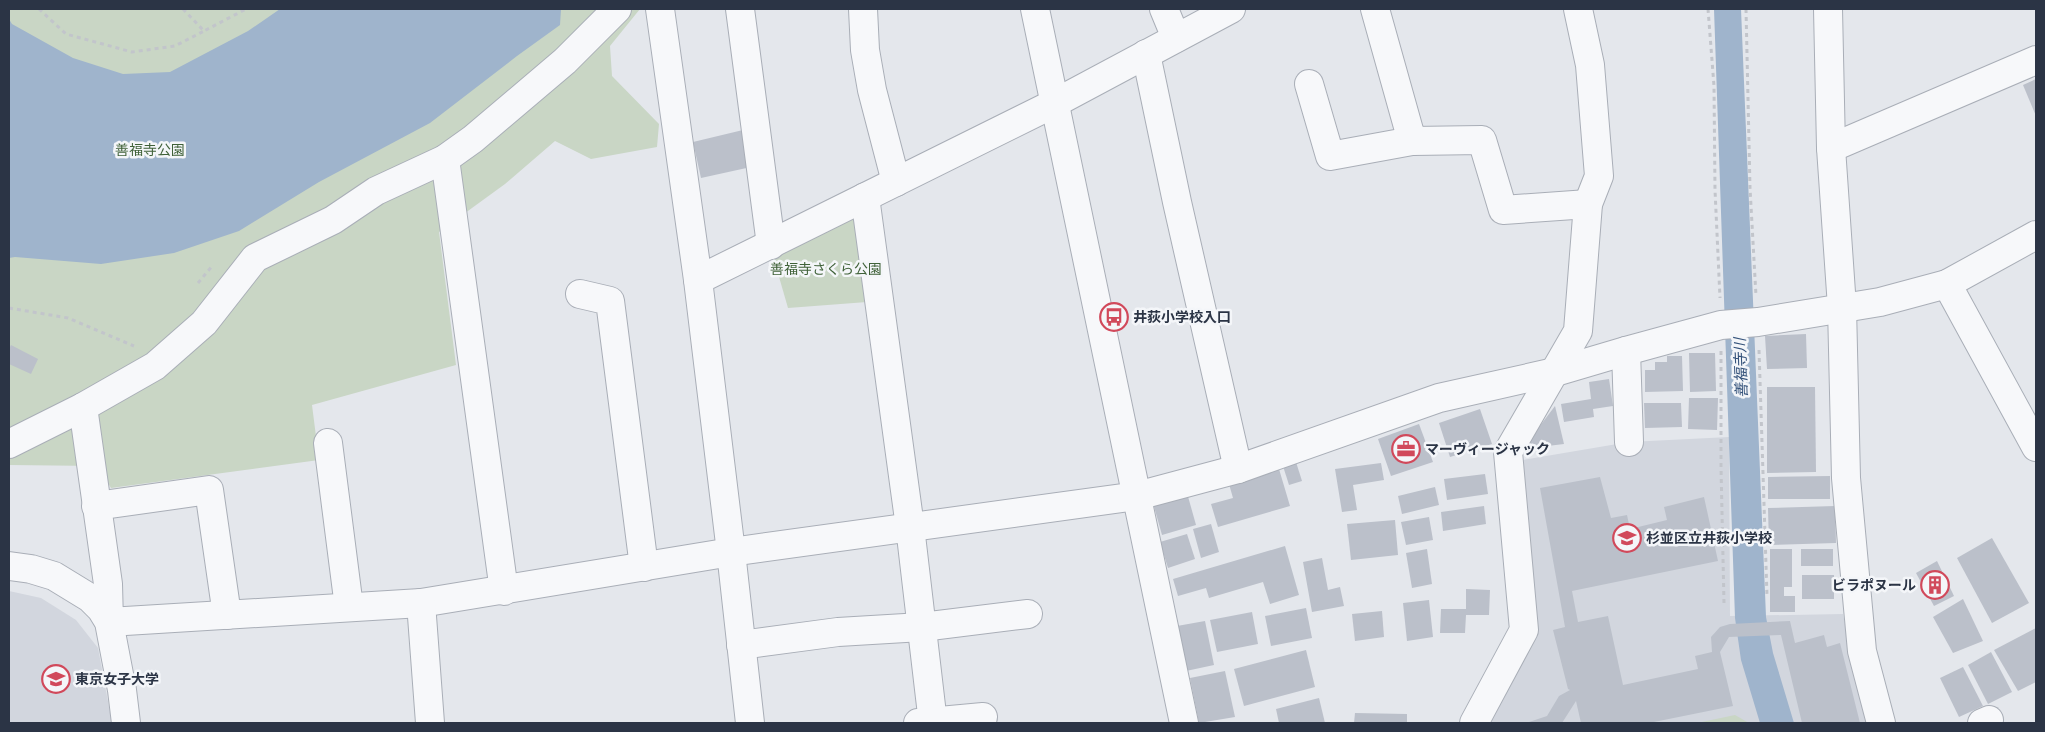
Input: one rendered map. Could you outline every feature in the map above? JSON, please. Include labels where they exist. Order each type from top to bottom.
[{"type":"street","points":[[9,444],[84,407],[155,366],[204,323],[255,258],[333,220],[376,191],[445,159],[519,102],[565,62],[617,9]]},
{"type":"street","points":[[660,9],[698,280],[750,723]]},
{"type":"street","points":[[740,9],[771,245]]},
{"type":"street","points":[[863,9],[865,50],[872,90],[896,182]]},
{"type":"street","points":[[1035,9],[1184,723]]},
{"type":"street","points":[[1164,9],[1176,38]]},
{"type":"street","points":[[698,280],[1055,102],[1231,9]]},
{"type":"street","points":[[1375,9],[1412,141]]},
{"type":"street","points":[[1474,723],[1524,630],[1508,452],[1578,331],[1588,204],[1599,176],[1590,64],[1578,9]]},
{"type":"street","points":[[1828,9],[1831,148],[1842,307],[1846,478],[1861,641],[1881,723]]},
{"type":"street","points":[[1146,54],[1177,202],[1238,469]]},
{"type":"street","points":[[1831,148],[2036,60]]},
{"type":"street","points":[[1309,84],[1330,156],[1412,141],[1482,140],[1503,210],[1588,204]]},
{"type":"street","points":[[445,159],[504,591]]},
{"type":"street","points":[[865,197],[922,627],[928,723],[983,717]]},
{"type":"street","points":[[109,622],[422,603],[504,591],[731,552],[1138,496],[1238,469],[1440,398],[1555,372],[1626,350],[1721,325],[1740,324],[1880,302],[1947,284],[2036,235]]},
{"type":"street","points":[[1947,284],[2036,447]]},
{"type":"street","points":[[580,294],[610,301],[644,567]]},
{"type":"street","points":[[1626,350],[1629,442]]},
{"type":"street","points":[[84,407],[108,584],[109,622],[122,690],[126,723]]},
{"type":"street","points":[[328,443],[349,607]]},
{"type":"street","points":[[96,506],[209,490],[228,615]]},
{"type":"street","points":[[9,566],[31,569],[54,576],[73,586],[90,598],[101,609],[109,622]]},
{"type":"street","points":[[422,603],[430,723]]},
{"type":"street","points":[[742,645],[838,632],[922,627],[1028,614]]},
{"type":"path","points":[[39,9],[66,34],[132,52],[175,46],[246,9]]},
{"type":"path","points":[[183,9],[204,31]]},
{"type":"shaded area","name":"杉並区立井荻小学校","points":[[1729,437],[1730,616],[1843,614],[1854,670],[1870,723],[1486,723],[1536,632],[1517,461],[1629,442]]},
{"type":"shaded area","name":"東京女子大学","points":[[9,591],[41,598],[76,620],[98,648],[112,723],[9,723]]},
{"type":"green space","points":[[9,9],[640,9],[610,46],[612,76],[659,124],[657,147],[591,159],[555,141],[505,184],[439,232],[456,365],[312,405],[319,460],[111,488],[98,466],[9,465]]},
{"type":"green space","name":"善福寺さくら公園","points":[[857,214],[867,302],[788,308],[773,256]]},
{"type":"green space","points":[[1735,715],[1749,723],[1697,723]]},
{"type":"water","name":"善福寺公園","points":[[280,9],[561,9],[560,25],[430,123],[319,182],[239,231],[174,253],[101,264],[9,258],[9,19],[12,24],[73,58],[123,74],[170,72],[248,31]]},
{"type":"water","name":"善福寺川","points":[[1714,9],[1741,9],[1766,617],[1773,653],[1794,723],[1760,723],[1741,660],[1735,618]]},
{"type":"building","points":[[2036,79],[2036,116],[2023,85]]},
{"type":"building","points":[[743,130],[751,167],[701,178],[693,142]]},
{"type":"building","points":[[1806,334],[1807,368],[1767,369],[1765,336]]},
{"type":"building","points":[[11,345],[38,359],[31,374],[9,364],[9,349]]},
{"type":"building","points":[[1689,353],[1715,353],[1716,391],[1690,392]]},
{"type":"building","points":[[1667,356],[1682,356],[1683,391],[1645,392],[1645,370],[1655,370],[1655,362],[1667,362]]},
{"type":"building","points":[[1609,379],[1613,406],[1593,409],[1594,417],[1564,422],[1561,404],[1591,399],[1589,382]]},
{"type":"building","points":[[1767,387],[1815,387],[1816,472],[1767,473]]},
{"type":"building","points":[[1689,398],[1718,398],[1717,430],[1688,429]]},
{"type":"building","points":[[1644,403],[1681,403],[1682,427],[1645,428]]},
{"type":"building","points":[[1555,406],[1564,444],[1531,448],[1530,439]]},
{"type":"building","points":[[1480,409],[1492,444],[1450,457],[1439,423]]},
{"type":"building","points":[[1419,424],[1433,462],[1391,476],[1378,439]]},
{"type":"building","points":[[1296,462],[1302,481],[1289,485],[1283,466]]},
{"type":"building","points":[[1381,463],[1384,480],[1353,485],[1357,510],[1342,512],[1335,469]]},
{"type":"building","points":[[1279,469],[1290,506],[1218,527],[1211,504],[1233,498],[1229,484]]},
{"type":"building","points":[[1485,474],[1488,494],[1447,500],[1444,479]]},
{"type":"building","points":[[1830,476],[1830,499],[1768,499],[1768,477]]},
{"type":"building","points":[[1600,477],[1611,518],[1627,515],[1630,529],[1667,520],[1664,507],[1704,497],[1718,561],[1572,591],[1578,622],[1608,616],[1623,685],[1698,669],[1695,656],[1712,652],[1711,637],[1720,627],[1730,624],[1790,621],[1795,643],[1824,635],[1827,647],[1840,643],[1860,723],[1802,723],[1781,635],[1729,637],[1720,652],[1733,706],[1649,723],[1581,723],[1576,701],[1562,723],[1526,723],[1547,716],[1559,696],[1570,690],[1568,689],[1553,630],[1565,627],[1540,488]]},
{"type":"building","points":[[1435,487],[1439,505],[1402,514],[1398,496]]},
{"type":"building","points":[[1187,493],[1196,525],[1162,535],[1153,503]]},
{"type":"building","points":[[1484,506],[1486,524],[1443,531],[1441,512]]},
{"type":"building","points":[[1835,506],[1836,543],[1769,545],[1768,508]]},
{"type":"building","points":[[1429,517],[1433,540],[1406,545],[1401,522]]},
{"type":"building","points":[[1395,520],[1398,555],[1351,560],[1347,524]]},
{"type":"building","points":[[1211,524],[1219,552],[1201,558],[1193,529]]},
{"type":"building","points":[[1187,534],[1195,559],[1168,568],[1160,542]]},
{"type":"building","points":[[1992,538],[2029,603],[1992,623],[1957,558]]},
{"type":"building","points":[[1285,546],[1299,595],[1270,604],[1263,582],[1209,598],[1206,588],[1178,596],[1173,579]]},
{"type":"building","points":[[1427,549],[1432,584],[1412,588],[1406,553]]},
{"type":"building","points":[[1770,549],[1792,549],[1792,587],[1784,587],[1784,596],[1795,596],[1795,612],[1770,612]]},
{"type":"building","points":[[1801,549],[1833,549],[1833,566],[1801,566]]},
{"type":"building","points":[[1322,558],[1328,590],[1340,587],[1344,606],[1312,612],[1303,562]]},
{"type":"building","name":"ビラポヌール","points":[[1937,561],[1954,596],[1934,606],[1916,573]]},
{"type":"building","points":[[1802,575],[1834,575],[1834,599],[1802,599]]},
{"type":"building","points":[[1466,589],[1490,590],[1489,615],[1466,615],[1465,633],[1440,633],[1441,609],[1466,609]]},
{"type":"building","points":[[1963,599],[1983,641],[1953,653],[1933,617]]},
{"type":"building","points":[[1429,600],[1433,637],[1407,641],[1403,603]]},
{"type":"building","points":[[1306,608],[1312,638],[1271,646],[1265,616]]},
{"type":"building","points":[[1382,611],[1384,637],[1355,641],[1352,614]]},
{"type":"building","points":[[1252,612],[1258,644],[1217,652],[1210,620]]},
{"type":"building","points":[[1205,621],[1214,665],[1186,671],[1177,626]]},
{"type":"building","points":[[2036,628],[2036,682],[2018,691],[1994,650]]},
{"type":"building","points":[[1306,650],[1315,687],[1244,706],[1234,669]]},
{"type":"building","points":[[1991,652],[2012,692],[1988,704],[1968,665]]},
{"type":"building","points":[[1963,667],[1983,706],[1959,717],[1940,678]]},
{"type":"building","points":[[1225,671],[1235,717],[1199,723],[1190,678]]},
{"type":"building","points":[[1319,698],[1325,723],[1279,723],[1276,709]]},
{"type":"building","points":[[1355,713],[1407,714],[1407,723],[1354,723]]},
{"type":"place","name":"井荻小学校入口","points":[[1114,317]]},
{"type":"place","name":"マーヴィージャック","points":[[1406,449]]},
{"type":"place","name":"杉並区立井荻小学校","points":[[1627,538]]},
{"type":"place","name":"ビラポヌール","points":[[1935,585]]},
{"type":"place","name":"東京女子大学","points":[[56,679]]}]
